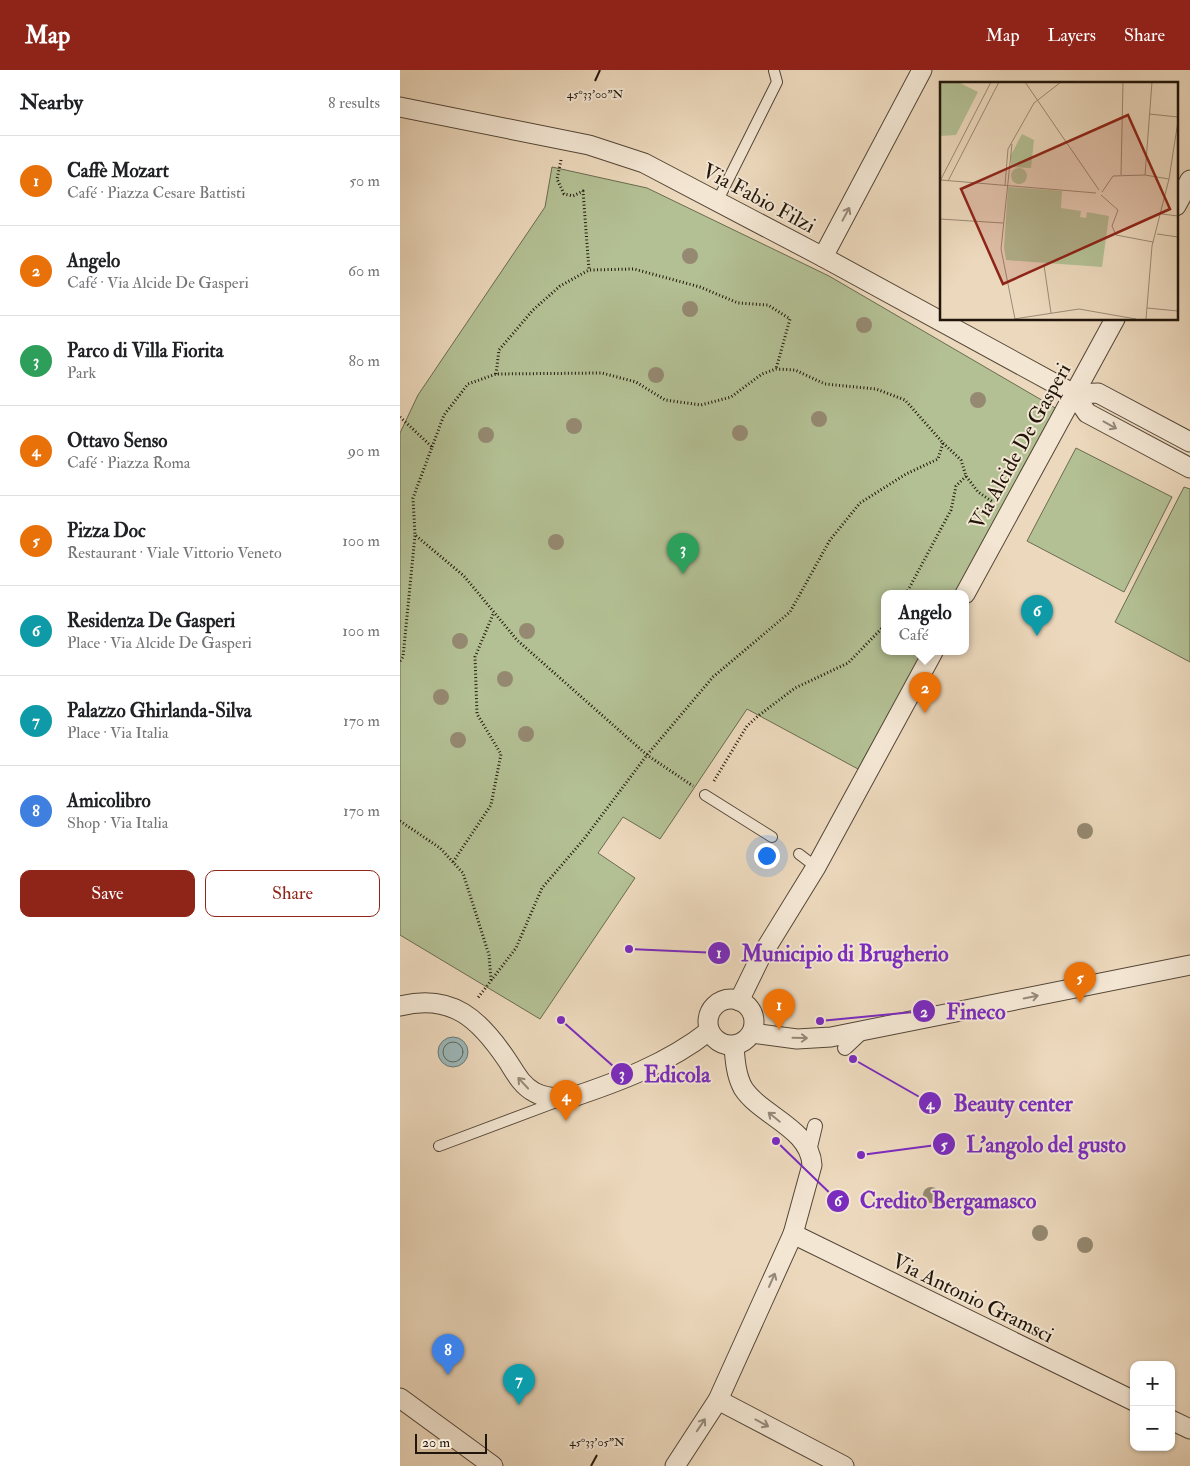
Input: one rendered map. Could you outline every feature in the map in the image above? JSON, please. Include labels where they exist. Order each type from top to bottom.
[{"type":"street","points":[[823,257],[922,70]]},
{"type":"street","name":"Via Fabio Filzi","points":[[400,107],[610,150],[644,163],[823,257],[1074,394]]},
{"type":"street","points":[[1178,202],[1190,180]]},
{"type":"street","name":"Via Alcide De Gasperi","points":[[967,590],[1114,320]]},
{"type":"street","points":[[1074,394],[1098,393],[1190,442]]},
{"type":"street","points":[[1074,394],[1087,412],[1190,468]]},
{"type":"street","points":[[739,1001],[755,967],[816,866],[931,655]]},
{"type":"street","points":[[752,1033],[810,1039],[1190,965]]},
{"type":"street","points":[[724,1000],[739,1001],[746,1004],[754,1018],[752,1033],[747,1039],[734,1046],[719,1043],[709,1031],[707,1023],[711,1009],[724,1000]]},
{"type":"street","points":[[400,1006],[423,1003],[440,1004],[466,1014],[490,1035],[525,1086],[542,1096],[567,1098],[601,1087],[678,1054],[709,1031]]},
{"type":"street","points":[[845,1048],[864,1030]]},
{"type":"street","points":[[734,1046],[737,1070],[748,1094],[796,1135],[809,1150]]},
{"type":"street","points":[[674,1466],[718,1400],[792,1234],[811,1171],[809,1150],[814,1126]]},
{"type":"street","name":"Via Antonio Gramsci","points":[[792,1234],[1130,1400]]},
{"type":"street","points":[[400,1398],[493,1466]]},
{"type":"street","points":[[718,1400],[844,1466]]},
{"type":"street","points":[[1175,1422],[1190,1429]]},
{"type":"lane","points":[[718,202],[777,82],[774,71]]},
{"type":"lane","points":[[705,795],[772,837]]},
{"type":"lane","points":[[799,854],[816,866]]},
{"type":"lane","points":[[439,1146],[567,1098]]},
{"type":"path","points":[[566,140],[557,179],[564,194],[573,196],[583,191],[589,270]]},
{"type":"path","points":[[496,374],[499,350],[533,310],[560,286],[589,270],[634,269],[700,287],[738,303],[768,305],[790,319],[776,369]]},
{"type":"path","points":[[400,661],[403,657],[415,535],[412,498],[444,415],[468,384],[496,374],[602,373],[636,382],[666,400],[701,405],[730,397],[762,374],[776,369],[795,370],[825,384],[876,389],[905,400],[943,443],[961,460],[966,476],[978,492],[1009,513]]},
{"type":"path","points":[[400,417],[432,447]]},
{"type":"path","points":[[466,1014],[516,948],[542,888],[584,839],[647,755],[713,677],[790,612],[830,540],[860,503],[906,474],[938,459],[943,443]]},
{"type":"path","points":[[908,590],[951,510],[956,486],[966,476]]},
{"type":"path","points":[[415,535],[464,576],[517,640],[647,755],[705,795],[747,726],[795,688],[848,663],[881,629]]},
{"type":"path","points":[[452,862],[491,805],[501,754],[477,714],[476,657],[494,612]]},
{"type":"path","points":[[400,821],[440,848],[463,873],[489,955],[491,981]]},
{"type":"green space","points":[[552,167],[647,188],[829,276],[1057,409],[957,590],[881,590],[881,655],[921,655],[858,769],[747,709],[660,839],[623,817],[598,853],[635,878],[540,1019],[400,935],[400,433],[418,395],[545,207]]},
{"type":"green space","points":[[1076,448],[1172,497],[1124,592],[1027,541]]},
{"type":"green space","points":[[1184,487],[1190,489],[1190,662],[1115,622]]},
{"type":"water","points":[[453,1037],[464,1041],[468,1052],[464,1063],[453,1067],[442,1063],[438,1052],[442,1041]]},
{"type":"place","name":"Parco di Villa Fiorita","points":[[683,574]]},
{"type":"place","name":"Residenza De Gasperi","points":[[1037,636]]},
{"type":"place","name":"Angelo","points":[[925,713]]},
{"type":"place","name":"Municipio di Brugherio","points":[[629,949]]},
{"type":"place","name":"Pizza Doc","points":[[1080,1003]]},
{"type":"place","name":"Edicola","points":[[561,1020]]},
{"type":"place","name":"Fineco","points":[[820,1021]]},
{"type":"place","name":"Caffè Mozart","points":[[779,1030]]},
{"type":"place","name":"Beauty center","points":[[853,1059]]},
{"type":"place","name":"Ottavo Senso","points":[[566,1121]]},
{"type":"place","name":"Credito Bergamasco","points":[[776,1141]]},
{"type":"place","name":"L'angolo del gusto","points":[[861,1155]]},
{"type":"place","name":"Amicolibro","points":[[448,1375]]},
{"type":"place","name":"Palazzo Ghirlanda-Silva","points":[[519,1405]]}]
